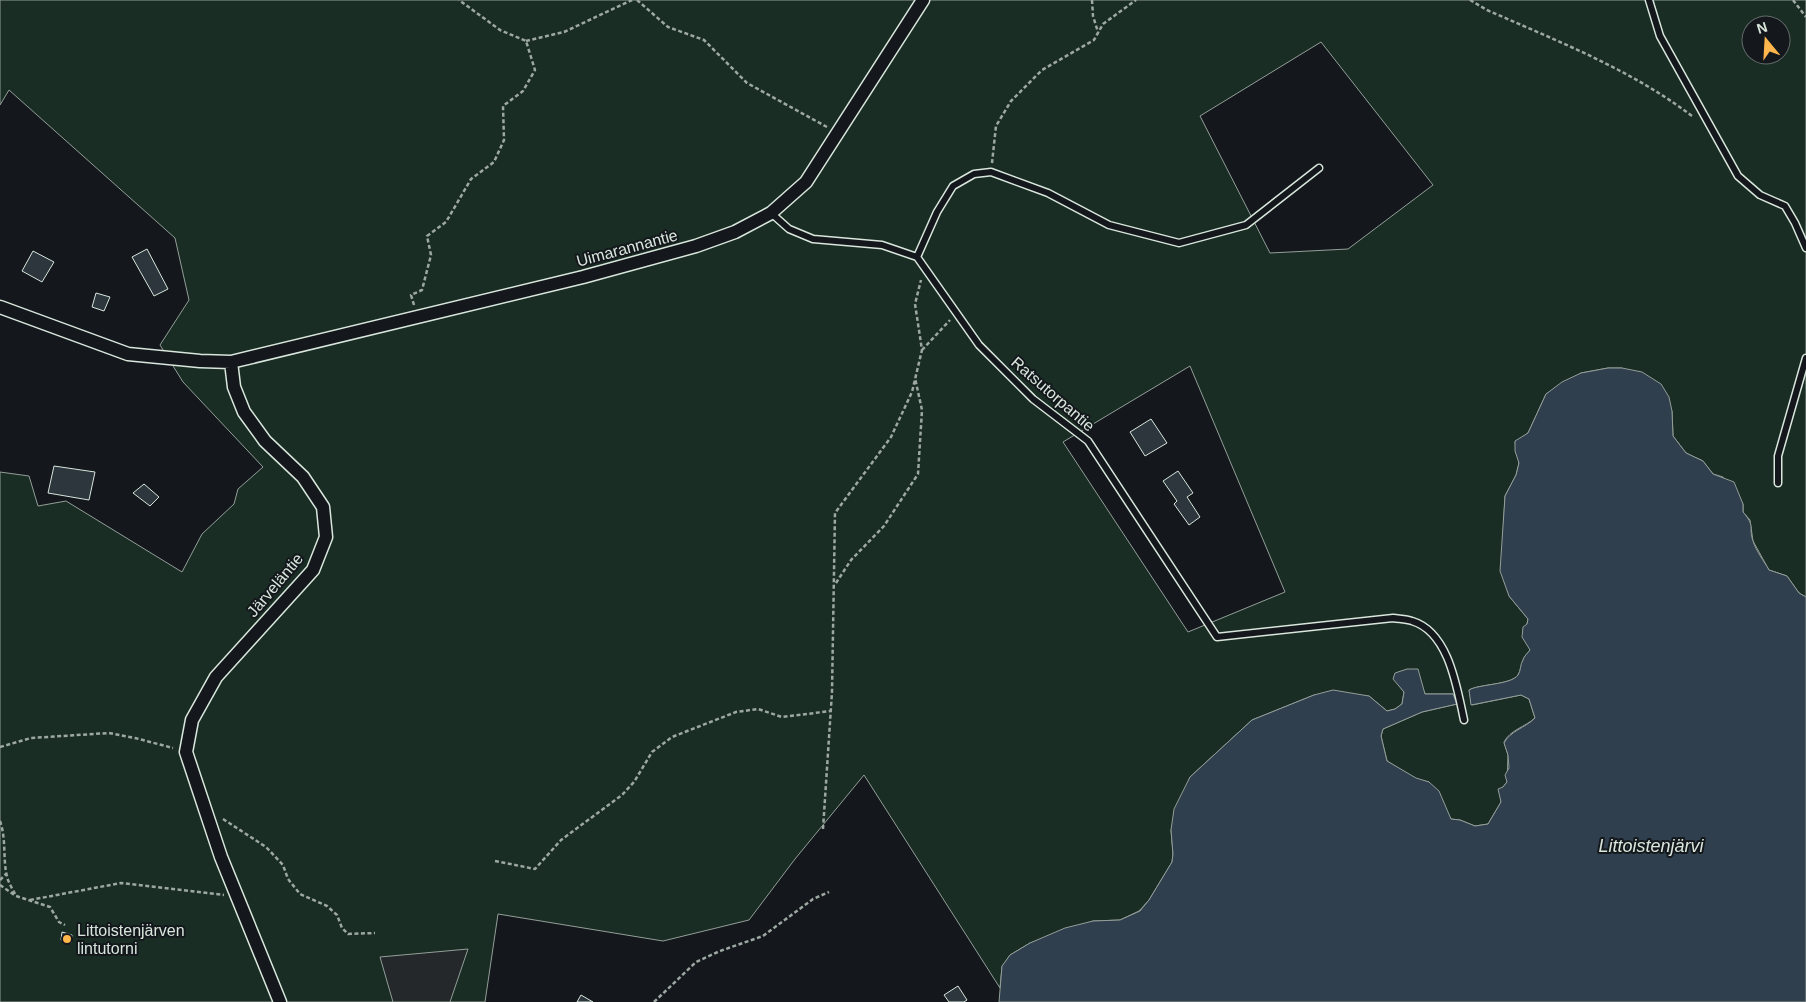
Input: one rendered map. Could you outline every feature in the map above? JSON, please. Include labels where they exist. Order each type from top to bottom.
[{"type":"street","name":"Uimarannantie","points":[[231,362],[583,277],[696,246],[734,232],[771,213],[806,182],[923,0]]},
{"type":"street","points":[[0,307],[128,354],[231,362]]},
{"type":"street","name":"Järveläntie","points":[[231,362],[234,386],[244,412],[265,441],[303,477],[323,507],[326,537],[312,570],[216,677],[192,720],[186,752],[221,857],[280,1002]]},
{"type":"lane","points":[[1650,0],[1660,36],[1738,176],[1760,196],[1785,206],[1806,248]]},
{"type":"lane","points":[[771,213],[789,229],[814,239],[882,245],[917,257],[937,212],[953,186],[974,174],[991,172],[1048,193],[1109,224],[1179,243],[1246,225],[1319,168]]},
{"type":"lane","name":"Ratsutorpantie","points":[[917,257],[979,345],[1033,399],[1088,441],[1217,637],[1393,618],[1413,622],[1436,638],[1445,653],[1455,678],[1464,720]]},
{"type":"lane","points":[[1778,483],[1778,456],[1806,358]]},
{"type":"path","points":[[459,0],[500,30],[526,41],[564,32],[632,0]]},
{"type":"path","points":[[637,0],[668,27],[704,40],[747,84],[838,133]]},
{"type":"path","points":[[1092,0],[1093,16],[1098,32]]},
{"type":"path","points":[[991,172],[996,126],[1011,100],[1042,70],[1094,40],[1103,24],[1136,0]]},
{"type":"path","points":[[1470,0],[1487,10],[1608,64],[1674,102],[1694,117]]},
{"type":"path","points":[[1793,0],[1806,17]]},
{"type":"path","points":[[417,316],[411,295],[422,290],[431,255],[427,236],[446,222],[471,179],[494,162],[504,140],[503,106],[523,91],[535,70],[526,41]]},
{"type":"path","points":[[823,829],[831,711],[835,514],[892,437],[912,392],[922,350],[915,304],[924,266]]},
{"type":"path","points":[[922,350],[957,312]]},
{"type":"path","points":[[835,585],[851,560],[884,526],[918,474],[922,410],[915,376]]},
{"type":"path","points":[[495,861],[535,869],[561,840],[622,795],[634,782],[652,752],[672,737],[736,712],[758,709],[782,717],[831,711]]},
{"type":"path","points":[[0,747],[31,738],[109,733],[186,752]]},
{"type":"path","points":[[221,817],[227,823],[266,847],[283,865],[288,879],[300,894],[327,906],[337,914],[342,928],[348,934],[375,933]]},
{"type":"path","points":[[0,820],[4,834],[8,882],[16,896]]},
{"type":"path","points":[[0,880],[7,874]]},
{"type":"path","points":[[30,900],[121,883],[237,896]]},
{"type":"path","points":[[0,885],[16,896],[50,907],[58,922],[65,925]]},
{"type":"path","points":[[654,1002],[696,962],[720,951],[763,936],[813,899],[829,892]]},
{"type":"green space","points":[[0,0],[1806,0],[1806,597],[1799,593],[1787,576],[1769,570],[1753,541],[1750,520],[1743,512],[1743,504],[1723,477],[1713,474],[1703,461],[1686,453],[1673,436],[1672,411],[1622,368],[1608,368],[1581,373],[1546,394],[1528,433],[1515,442],[1519,463],[1516,475],[1505,496],[1502,555],[1509,596],[1528,619],[1530,650],[1524,659],[1518,675],[1514,678],[1502,683],[1469,690],[1472,705],[1521,695],[1529,699],[1535,718],[1510,734],[1504,742],[1508,755],[1507,782],[1503,787],[1501,802],[1488,824],[1475,826],[1460,820],[1451,819],[1429,782],[1416,779],[1387,761],[1381,736],[1383,729],[1422,712],[1457,704],[1453,694],[1425,694],[1421,684],[1397,683],[1404,692],[1402,704],[1395,709],[1387,711],[1369,696],[1314,695],[1252,720],[1190,777],[1171,830],[1172,862],[1149,900],[1139,911],[1120,920],[1093,921],[1030,943],[1010,955],[1002,967],[1000,988],[864,775],[795,859],[749,920],[663,941],[498,914],[485,1002],[0,1002],[0,472],[29,476],[38,506],[66,501],[182,572],[202,534],[234,504],[238,489],[263,467],[183,382],[160,345],[189,300],[175,238],[9,90],[0,105]],"holes":[[[1321,42],[1433,185],[1348,249],[1270,253],[1200,116]],[[1190,366],[1285,592],[1188,632],[1063,442]]]},
{"type":"shaded area","points":[[468,949],[450,1002],[393,1002],[380,957]]},
{"type":"water","name":"Littoistenjärvi","points":[[1608,368],[1622,368],[1642,372],[1661,384],[1669,397],[1672,411],[1673,436],[1686,453],[1703,461],[1713,474],[1734,482],[1743,504],[1743,512],[1751,524],[1754,545],[1769,570],[1787,576],[1799,593],[1806,597],[1806,1002],[999,1002],[1002,966],[1010,955],[1030,943],[1065,928],[1093,921],[1120,920],[1140,911],[1149,900],[1172,862],[1171,830],[1174,809],[1190,777],[1252,720],[1314,695],[1333,690],[1369,696],[1387,711],[1395,709],[1402,704],[1404,692],[1393,679],[1395,673],[1407,669],[1418,669],[1425,694],[1453,694],[1457,704],[1422,712],[1383,729],[1381,736],[1387,761],[1416,778],[1429,782],[1439,791],[1451,819],[1460,820],[1475,826],[1488,824],[1501,802],[1498,789],[1507,782],[1505,775],[1509,768],[1508,755],[1504,743],[1510,735],[1535,718],[1529,699],[1521,695],[1471,705],[1469,690],[1502,683],[1514,678],[1518,675],[1524,657],[1530,650],[1522,637],[1523,627],[1527,624],[1528,619],[1509,596],[1500,571],[1505,496],[1516,475],[1519,463],[1515,451],[1515,441],[1528,433],[1546,394],[1562,382],[1581,373]]},
{"type":"building","points":[[147,249],[168,289],[154,296],[132,257]]},
{"type":"building","points":[[33,251],[54,262],[42,282],[22,271]]},
{"type":"building","points":[[96,293],[110,297],[104,311],[92,307]]},
{"type":"building","points":[[1151,419],[1167,443],[1145,456],[1130,432]]},
{"type":"building","points":[[54,466],[95,472],[89,500],[48,493]]},
{"type":"building","points":[[1178,471],[1193,493],[1187,497],[1200,517],[1189,525],[1174,504],[1177,501],[1163,481]]},
{"type":"building","points":[[144,484],[159,497],[150,506],[133,493]]},
{"type":"building","points":[[62,932],[72,935],[71,943],[61,940]]},
{"type":"building","points":[[958,986],[967,1000],[964,1002],[949,1002],[944,995]]},
{"type":"building","points":[[581,995],[593,1002],[577,1002]]},
{"type":"place","name":"Littoistenjärven lintutorni","points":[[67,939]]}]
